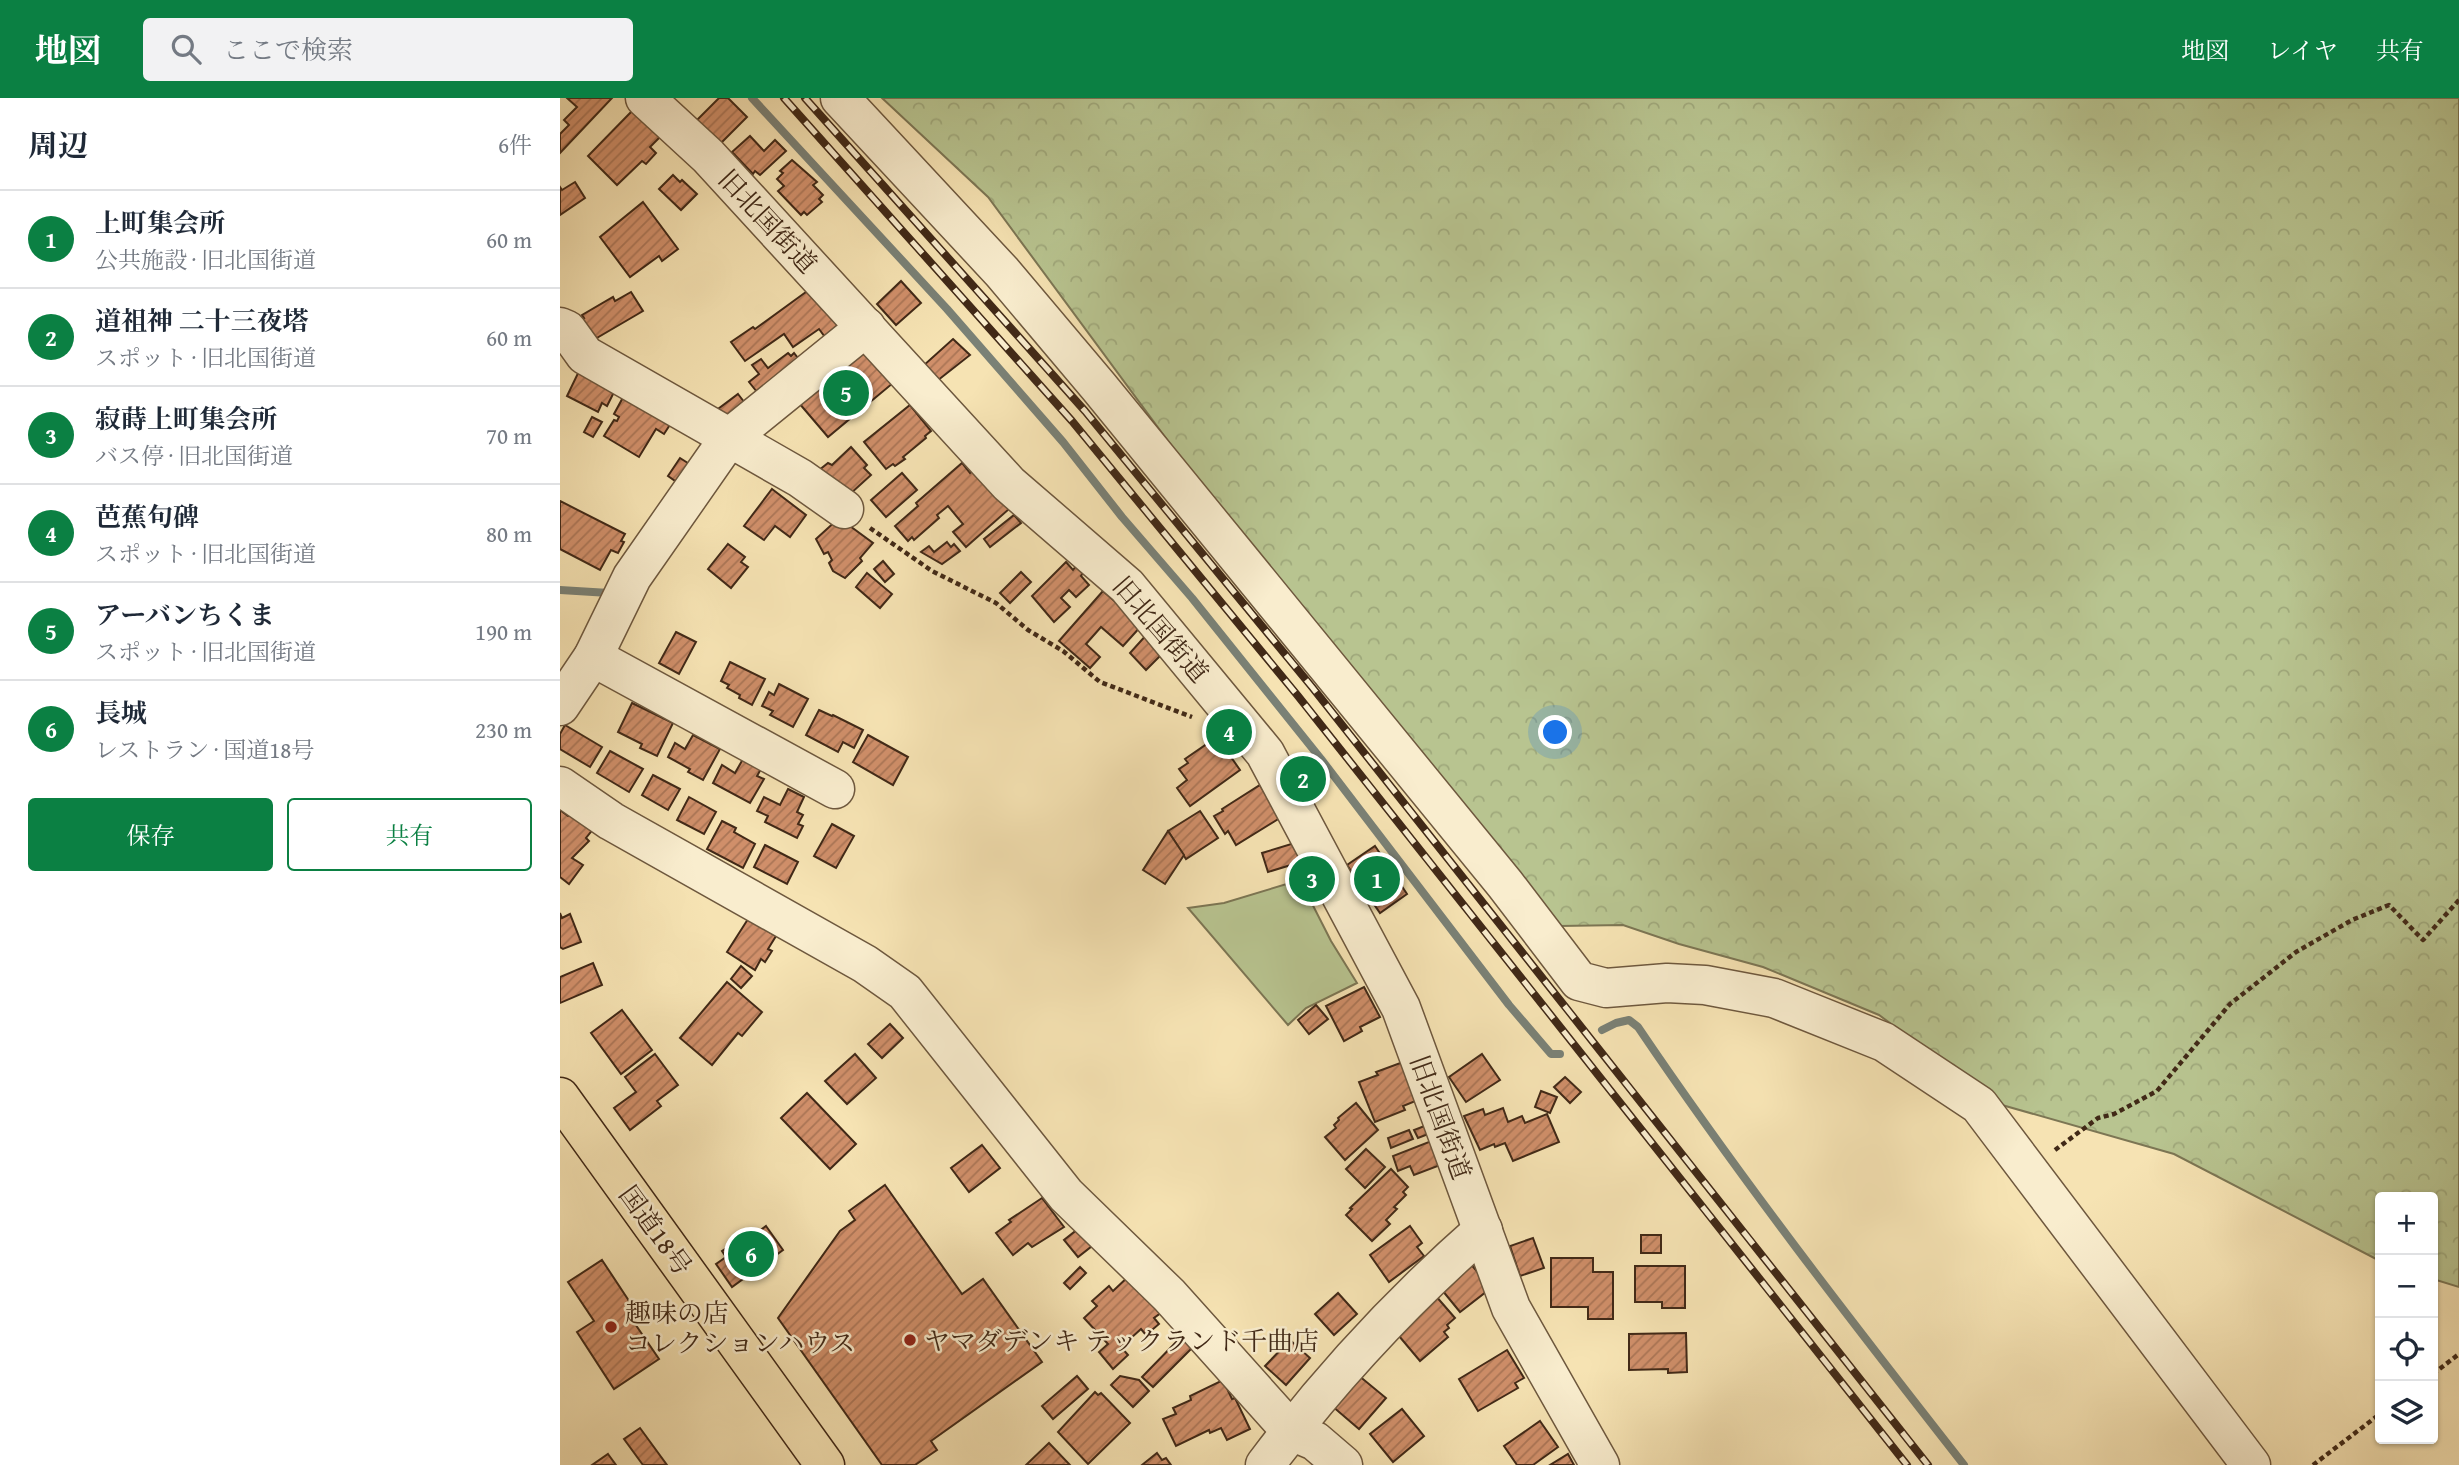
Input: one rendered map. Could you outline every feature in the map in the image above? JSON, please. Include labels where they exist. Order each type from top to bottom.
[{"type":"highway","name":"国道18号","points":[[560,1097],[825,1465]]},
{"type":"street","name":"旧北国街道","points":[[645,98],[708,156],[1009,484],[1127,586],[1265,753],[1401,1008],[1511,1308],[1600,1465]]},
{"type":"street","points":[[840,98],[1002,272],[1278,603],[1505,884],[1579,981],[1606,988],[1667,983],[1705,985],[1774,998],[1884,1042],[1979,1105],[2251,1465]]},
{"type":"street","points":[[560,327],[567,330],[585,355],[800,478],[844,509]]},
{"type":"street","points":[[560,706],[593,657],[632,577],[729,438],[866,327]]},
{"type":"street","points":[[593,657],[835,789]]},
{"type":"street","points":[[560,786],[611,821],[865,964],[905,992],[1066,1195],[1170,1295],[1291,1431],[1315,1441],[1343,1465]]},
{"type":"street","points":[[1265,1465],[1291,1431],[1434,1273],[1483,1230]]},
{"type":"path","points":[[844,509],[932,571],[996,603],[1028,630],[1063,651],[1100,682],[1212,725],[1238,719]]},
{"type":"path","points":[[2048,1150],[2057,1150],[2098,1118],[2114,1114],[2157,1091],[2230,1004],[2296,952],[2352,920],[2389,905],[2423,940],[2459,900]]},
{"type":"path","points":[[2438,1370],[2459,1354]]},
{"type":"path","points":[[2313,1465],[2375,1418]]},
{"type":"green space","points":[[882,98],[2459,98],[2459,1287],[2438,1281],[2438,1192],[2375,1192],[2375,1258],[2174,1154],[2002,1105],[1879,1015],[1763,967],[1679,944],[1623,925],[1560,926],[1224,517],[988,197]]},
{"type":"green space","points":[[1300,880],[1331,941],[1357,983],[1306,1008],[1288,1025],[1188,908],[1224,903]]},
{"type":"building","points":[[567,98],[612,98],[560,153],[560,134],[569,125],[564,120],[577,107]]},
{"type":"building","points":[[719,98],[728,98],[747,117],[718,146],[694,123]]},
{"type":"building","points":[[633,110],[660,137],[650,147],[656,153],[646,164],[642,161],[617,185],[588,156]]},
{"type":"building","points":[[750,136],[764,151],[775,140],[786,151],[760,175],[755,171],[753,174],[732,152]]},
{"type":"building","points":[[792,160],[817,182],[813,185],[823,195],[819,199],[822,202],[807,215],[804,212],[801,215],[778,191],[784,186],[777,179],[783,173],[780,171]]},
{"type":"building","points":[[673,175],[697,194],[681,210],[659,189]]},
{"type":"building","points":[[575,182],[585,198],[560,215],[560,187],[562,190]]},
{"type":"building","points":[[643,202],[678,249],[662,261],[659,256],[630,277],[600,237]]},
{"type":"building","points":[[901,281],[921,303],[896,325],[877,304]]},
{"type":"building","points":[[810,289],[840,326],[825,337],[819,329],[793,347],[784,334],[745,361],[731,342],[753,327],[755,329]]},
{"type":"building","points":[[631,292],[643,311],[595,339],[579,320],[584,318],[582,315],[613,297],[615,301]]},
{"type":"building","points":[[953,339],[970,355],[937,381],[923,366]]},
{"type":"building","points":[[864,349],[893,383],[828,437],[799,403]]},
{"type":"building","points":[[788,353],[791,356],[794,353],[801,362],[757,392],[749,382],[759,374],[752,365],[761,359],[768,368]]},
{"type":"building","points":[[581,367],[615,390],[607,406],[602,403],[598,412],[567,396]]},
{"type":"building","points":[[626,392],[673,420],[664,434],[656,429],[639,457],[604,436],[619,417],[614,414]]},
{"type":"building","points":[[738,394],[748,407],[723,416],[718,409]]},
{"type":"building","points":[[910,405],[931,431],[903,457],[905,459],[886,469],[864,442]]},
{"type":"building","points":[[592,417],[602,422],[593,437],[584,432]]},
{"type":"building","points":[[851,447],[867,465],[864,468],[871,475],[849,495],[818,471],[828,463],[832,465]]},
{"type":"building","points":[[680,458],[694,467],[681,485],[668,476]]},
{"type":"building","points":[[962,463],[970,473],[974,469],[1009,509],[966,547],[953,532],[963,524],[948,506],[937,515],[939,518],[914,540],[912,537],[908,541],[895,526],[918,506],[916,503]]},
{"type":"building","points":[[902,473],[917,490],[886,517],[871,500]]},
{"type":"building","points":[[772,489],[806,515],[790,537],[775,526],[764,540],[744,526]]},
{"type":"building","points":[[560,501],[625,534],[618,553],[611,550],[600,570],[560,549]]},
{"type":"building","points":[[1014,515],[1021,523],[990,547],[984,539]]},
{"type":"building","points":[[839,518],[873,543],[860,558],[862,561],[845,578],[833,571],[828,552],[824,554],[816,539]]},
{"type":"building","points":[[947,542],[951,547],[954,544],[960,551],[942,564],[921,552],[929,546],[934,552]]},
{"type":"building","points":[[728,544],[745,557],[741,562],[748,567],[731,588],[708,569]]},
{"type":"building","points":[[883,561],[894,574],[885,582],[874,569]]},
{"type":"building","points":[[1066,562],[1073,570],[1076,566],[1083,573],[1081,576],[1089,585],[1076,597],[1069,590],[1061,598],[1070,607],[1054,622],[1032,596]]},
{"type":"building","points":[[1021,572],[1031,582],[1010,603],[1000,593]]},
{"type":"building","points":[[867,573],[892,594],[880,608],[856,587]]},
{"type":"building","points":[[1103,591],[1142,625],[1123,646],[1101,627],[1086,644],[1100,657],[1090,668],[1059,641]]},
{"type":"building","points":[[676,632],[696,642],[679,674],[659,663]]},
{"type":"building","points":[[1148,633],[1165,651],[1146,670],[1130,653]]},
{"type":"building","points":[[730,662],[765,679],[752,705],[739,698],[740,695],[721,681]]},
{"type":"building","points":[[779,684],[808,699],[793,727],[770,715],[773,711],[762,706],[769,692],[774,695]]},
{"type":"building","points":[[632,703],[673,723],[657,756],[640,748],[642,744],[618,732]]},
{"type":"building","points":[[819,710],[863,730],[854,748],[843,742],[838,752],[806,735]]},
{"type":"building","points":[[565,725],[602,747],[590,767],[560,749],[560,734]]},
{"type":"building","points":[[693,735],[720,749],[703,780],[668,757],[675,743],[685,749]]},
{"type":"building","points":[[868,735],[908,757],[893,785],[853,762]]},
{"type":"building","points":[[1217,737],[1240,770],[1190,806],[1177,788],[1187,780],[1179,769],[1188,763],[1185,759]]},
{"type":"building","points":[[610,751],[643,769],[629,792],[597,773]]},
{"type":"building","points":[[743,759],[761,769],[757,776],[764,779],[750,803],[713,783],[722,765],[735,773]]},
{"type":"building","points":[[653,775],[680,789],[668,810],[642,795]]},
{"type":"building","points":[[1260,785],[1280,818],[1236,845],[1228,831],[1225,834],[1214,816]]},
{"type":"building","points":[[788,789],[804,797],[797,812],[803,815],[798,824],[803,826],[797,838],[765,822],[768,816],[757,811],[764,797],[780,805]]},
{"type":"building","points":[[689,797],[716,812],[704,834],[677,820]]},
{"type":"building","points":[[560,810],[568,816],[572,812],[594,828],[586,838],[589,841],[572,858],[583,865],[569,884],[560,877]]},
{"type":"building","points":[[1200,811],[1218,838],[1186,859],[1168,831]]},
{"type":"building","points":[[722,821],[736,828],[734,832],[755,844],[743,868],[707,849]]},
{"type":"building","points":[[832,824],[854,836],[836,868],[814,856]]},
{"type":"building","points":[[1168,831],[1184,855],[1165,884],[1143,870]]},
{"type":"building","points":[[1298,842],[1304,861],[1268,872],[1262,853]]},
{"type":"building","points":[[765,845],[798,862],[787,884],[754,867]]},
{"type":"building","points":[[1375,846],[1407,894],[1380,913],[1347,865]]},
{"type":"building","points":[[560,913],[562,918],[570,914],[581,942],[563,949],[560,947]]},
{"type":"building","points":[[748,919],[776,936],[768,949],[772,951],[765,962],[761,959],[755,970],[727,952]]},
{"type":"building","points":[[593,963],[602,985],[560,1003],[560,977]]},
{"type":"building","points":[[741,966],[752,976],[741,988],[731,979]]},
{"type":"building","points":[[727,982],[762,1012],[742,1036],[738,1033],[712,1065],[680,1038]]},
{"type":"building","points":[[1364,987],[1380,1017],[1360,1027],[1362,1031],[1344,1041],[1326,1006]]},
{"type":"building","points":[[1316,1005],[1328,1019],[1309,1034],[1298,1020]]},
{"type":"building","points":[[622,1010],[652,1050],[621,1074],[591,1033]]},
{"type":"building","points":[[890,1024],[903,1038],[882,1058],[868,1044]]},
{"type":"building","points":[[655,1054],[678,1085],[657,1101],[661,1106],[630,1130],[614,1108],[636,1092],[625,1077]]},
{"type":"building","points":[[855,1054],[876,1078],[847,1104],[825,1081]]},
{"type":"building","points":[[1482,1054],[1500,1080],[1466,1102],[1449,1077]]},
{"type":"building","points":[[1403,1062],[1418,1100],[1403,1106],[1405,1110],[1375,1122],[1359,1082]]},
{"type":"building","points":[[1565,1077],[1581,1092],[1570,1103],[1554,1087]]},
{"type":"building","points":[[1541,1091],[1557,1097],[1550,1113],[1535,1107]]},
{"type":"building","points":[[807,1093],[856,1144],[830,1169],[781,1118]]},
{"type":"building","points":[[1356,1103],[1378,1130],[1345,1160],[1325,1137],[1336,1128],[1334,1125],[1338,1118]]},
{"type":"building","points":[[1503,1108],[1508,1122],[1522,1116],[1525,1123],[1547,1114],[1559,1142],[1513,1161],[1505,1143],[1480,1150],[1464,1116],[1483,1109],[1485,1115]]},
{"type":"building","points":[[1427,1125],[1431,1133],[1418,1138],[1414,1130]]},
{"type":"building","points":[[1409,1130],[1413,1139],[1391,1148],[1388,1138]]},
{"type":"building","points":[[1434,1140],[1443,1164],[1414,1175],[1410,1166],[1398,1171],[1393,1156]]},
{"type":"building","points":[[982,1145],[1000,1168],[969,1192],[951,1168]]},
{"type":"building","points":[[1366,1149],[1385,1167],[1365,1188],[1346,1169]]},
{"type":"building","points":[[1391,1169],[1408,1187],[1403,1192],[1406,1195],[1386,1220],[1390,1224],[1372,1241],[1346,1215]]},
{"type":"building","name":"ヤマダデンキ テックランド千曲店","points":[[885,1185],[962,1294],[983,1279],[1042,1362],[931,1441],[937,1450],[915,1465],[882,1465],[778,1318],[840,1231],[855,1220],[849,1211]]},
{"type":"building","points":[[1042,1198],[1064,1227],[1032,1247],[1028,1243],[1013,1255],[996,1233],[1011,1222],[1009,1220]]},
{"type":"building","points":[[766,1226],[783,1250],[732,1287],[716,1264],[726,1257],[722,1251],[734,1243],[737,1247]]},
{"type":"building","points":[[1410,1226],[1422,1243],[1417,1247],[1424,1256],[1389,1282],[1370,1255]]},
{"type":"building","points":[[1078,1229],[1092,1246],[1078,1257],[1064,1240]]},
{"type":"building","points":[[1641,1235],[1661,1235],[1661,1253],[1641,1253]]},
{"type":"building","points":[[1533,1238],[1544,1268],[1520,1276],[1510,1246]]},
{"type":"building","points":[[1551,1258],[1593,1258],[1593,1272],[1613,1272],[1613,1319],[1588,1319],[1588,1307],[1551,1307]]},
{"type":"building","name":"趣味の店 コレクションハウス","points":[[602,1260],[637,1313],[631,1318],[659,1359],[614,1389],[577,1332],[594,1321],[568,1282]]},
{"type":"building","points":[[1469,1262],[1491,1288],[1460,1312],[1442,1290]]},
{"type":"building","points":[[1635,1266],[1685,1266],[1685,1308],[1662,1308],[1662,1302],[1635,1302]]},
{"type":"building","points":[[1080,1267],[1086,1273],[1070,1289],[1064,1283]]},
{"type":"building","points":[[1130,1275],[1162,1312],[1154,1318],[1159,1324],[1146,1335],[1141,1329],[1121,1347],[1128,1355],[1113,1369],[1099,1352],[1108,1344],[1084,1318],[1097,1306],[1092,1301],[1109,1286],[1113,1291]]},
{"type":"building","points":[[1338,1293],[1357,1314],[1334,1335],[1315,1314]]},
{"type":"building","points":[[1435,1295],[1455,1318],[1444,1332],[1448,1337],[1420,1361],[1394,1330]]},
{"type":"building","points":[[1686,1333],[1687,1372],[1668,1373],[1668,1369],[1629,1370],[1629,1334]]},
{"type":"building","points":[[1184,1334],[1195,1345],[1153,1387],[1142,1377]]},
{"type":"building","points":[[1290,1340],[1310,1358],[1286,1385],[1265,1366]]},
{"type":"building","points":[[1507,1350],[1524,1378],[1515,1383],[1518,1388],[1478,1411],[1459,1379]]},
{"type":"building","points":[[1358,1375],[1386,1398],[1359,1429],[1332,1406]]},
{"type":"building","points":[[1077,1376],[1088,1389],[1053,1419],[1042,1406]]},
{"type":"building","points":[[1120,1376],[1139,1380],[1149,1391],[1133,1407],[1111,1385]]},
{"type":"building","points":[[1223,1380],[1250,1429],[1227,1440],[1221,1428],[1210,1433],[1209,1430],[1176,1446],[1163,1419],[1176,1414],[1173,1408],[1191,1400],[1190,1396]]},
{"type":"building","points":[[1095,1392],[1098,1395],[1101,1393],[1130,1423],[1088,1464],[1058,1432]]},
{"type":"building","points":[[1402,1409],[1424,1436],[1393,1462],[1370,1434]]},
{"type":"building","points":[[1540,1421],[1558,1447],[1533,1465],[1517,1465],[1504,1446]]},
{"type":"building","points":[[640,1428],[667,1465],[643,1465],[624,1439]]},
{"type":"building","points":[[1049,1443],[1070,1465],[1026,1465]]},
{"type":"building","points":[[1157,1453],[1171,1465],[1142,1465]]},
{"type":"building","points":[[608,1454],[616,1465],[592,1465]]},
{"type":"building","points":[[1568,1454],[1574,1465],[1550,1465]]},
{"type":"waterway","points":[[752,98],[947,309],[1063,442],[1321,759],[1509,1005],[1551,1054],[1560,1054]]},
{"type":"waterway","points":[[560,590],[609,593]]},
{"type":"waterway","points":[[1602,1030],[1629,1020],[1638,1027],[1756,1194],[1964,1465]]},
{"type":"railway","points":[[784,98],[1072,421],[1298,696],[1907,1465]]},
{"type":"railway","points":[[805,98],[1085,411],[1312,687],[1928,1465]]},
{"type":"place","name":"アーバンちくま","points":[[846,393]]},
{"type":"place","name":"芭蕉句碑","points":[[1229,732]]},
{"type":"place","name":"道祖神 二十三夜塔","points":[[1303,779]]},
{"type":"place","name":"寂蒔上町集会所","points":[[1312,879]]},
{"type":"place","name":"上町集会所","points":[[1377,879]]},
{"type":"place","name":"長城","points":[[751,1254]]},
{"type":"place","name":"趣味の店 コレクションハウス","points":[[611,1327]]},
{"type":"place","name":"ヤマダデンキ テックランド千曲店","points":[[910,1340]]}]
